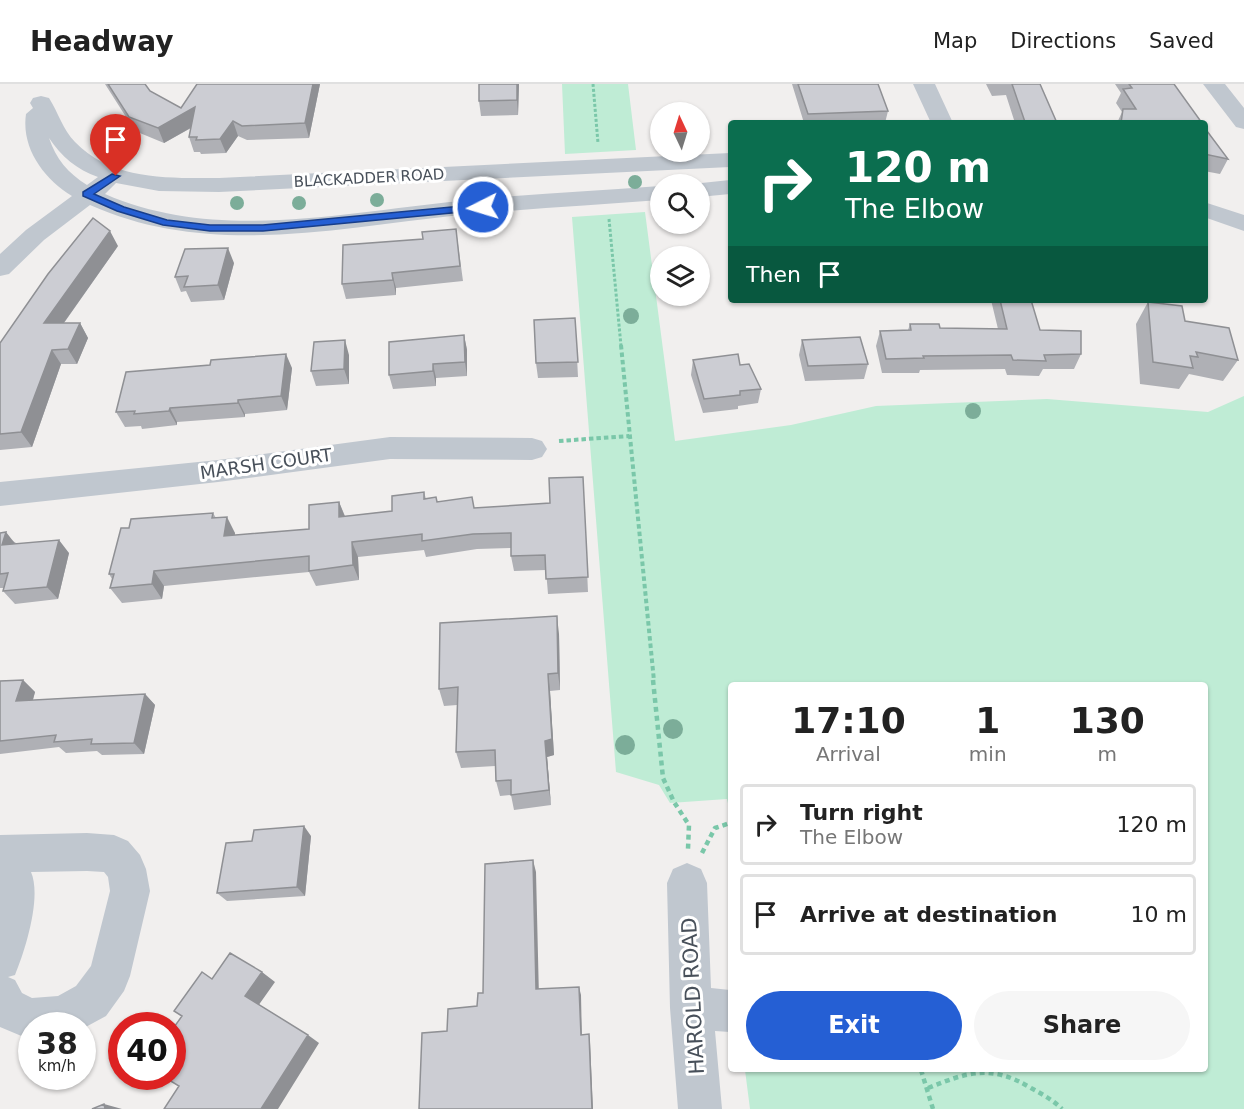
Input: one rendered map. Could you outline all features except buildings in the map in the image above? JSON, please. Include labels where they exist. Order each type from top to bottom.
[{"type":"street","points":[[924,84],[941,120]]},
{"type":"street","points":[[1214,84],[1244,122]]},
{"type":"street","name":"BLACKADDER ROAD","points":[[45,94],[67,147],[93,167],[116,176],[152,183],[185,185],[721,161]]},
{"type":"street","name":"BLACKADDER ROAD","points":[[45,94],[36,116],[35,128],[44,152],[62,179],[86,194],[121,209],[166,223],[210,228],[263,228],[462,208],[650,194]]},
{"type":"street","points":[[716,188],[721,161]]},
{"type":"street","points":[[462,208],[464,174]]},
{"type":"street","points":[[0,268],[35,235],[86,194],[116,176]]},
{"type":"street","points":[[1208,210],[1244,223]]},
{"type":"street","name":"MARSH COURT","points":[[0,494],[218,471],[390,448],[532,449]]},
{"type":"street","points":[[0,854],[87,852],[114,854],[126,869],[130,891],[109,976],[91,1001],[62,1017],[31,1019],[7,1008],[0,995]]},
{"type":"street","points":[[0,862],[15,878],[13,908],[0,960]]},
{"type":"street","name":"HAROLD ROAD","points":[[687,883],[711,1009],[699,1109]]},
{"type":"path","points":[[592,84],[599,147]]},
{"type":"path","points":[[608,216],[663,778],[674,802],[689,825],[687,883]]},
{"type":"path","points":[[532,449],[566,440],[629,436]]},
{"type":"path","points":[[687,883],[715,828],[728,824]]},
{"type":"path","points":[[922,1072],[933,1109]]},
{"type":"path","points":[[928,1088],[961,1074],[992,1072],[1016,1077],[1062,1109]]},
{"type":"green space","points":[[562,84],[628,84],[636,150],[565,154]]},
{"type":"green space","points":[[645,212],[650,250],[650,306],[657,306],[675,441],[791,425],[876,406],[1047,399],[1208,412],[1244,396],[1244,1109],[750,1109],[745,1072],[1208,1072],[1208,682],[728,682],[728,803],[727,799],[670,803],[659,785],[616,772],[572,217]]},
{"type":"route","points":[[116,176],[86,194],[121,209],[166,223],[210,228],[263,228],[483,207]]}]
